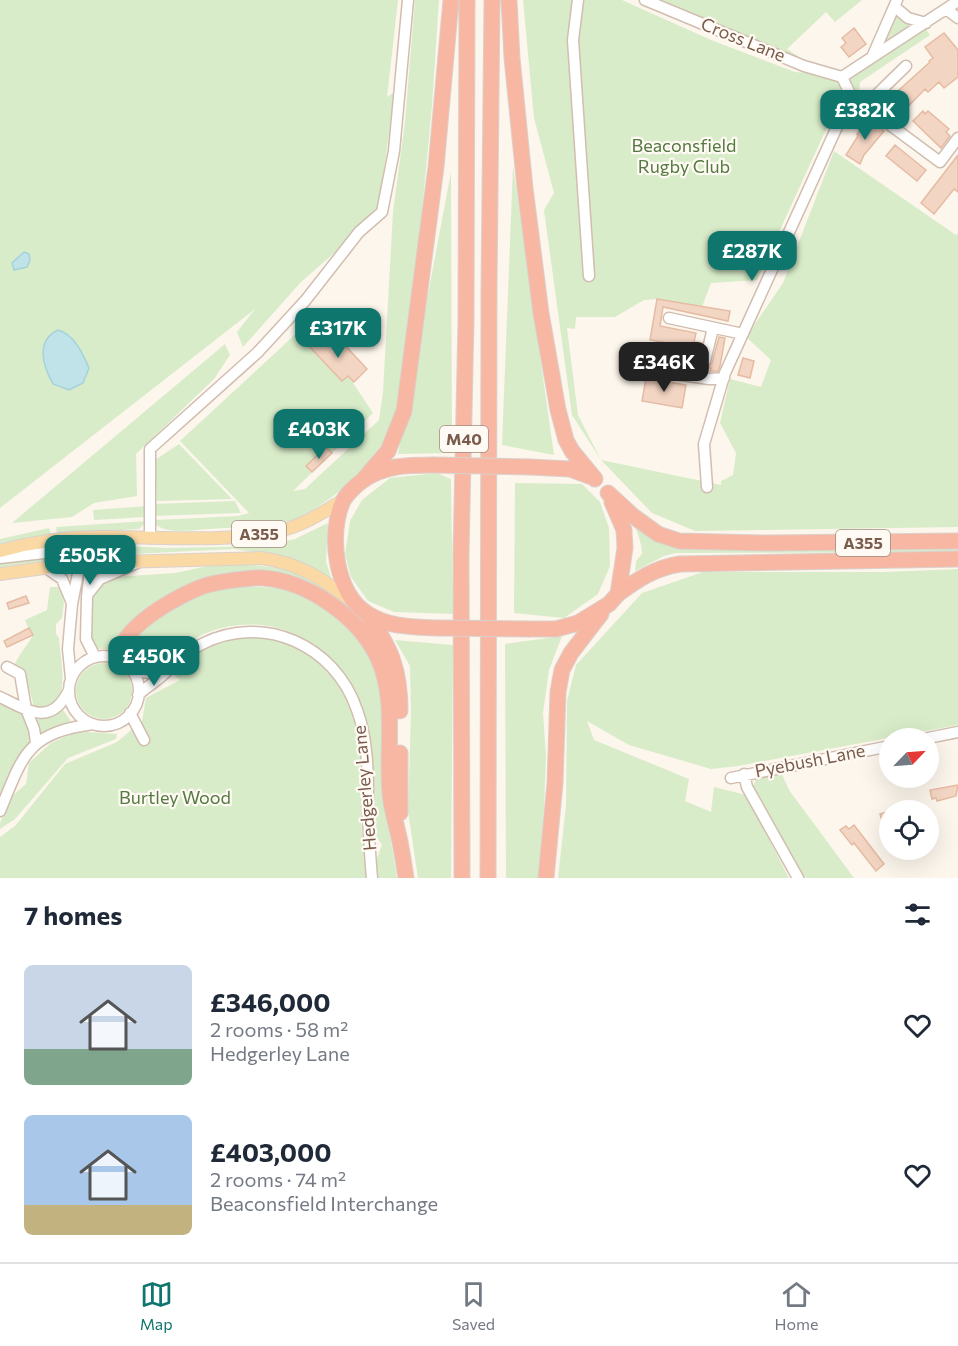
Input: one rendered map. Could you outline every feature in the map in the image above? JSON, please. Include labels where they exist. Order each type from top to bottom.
[{"type":"highway","points":[[401,843],[399,678],[384,641],[345,586],[338,564],[336,540],[344,500],[388,451],[404,411],[434,178],[451,0]]},
{"type":"highway","name":"M40","points":[[462,878],[461,553],[466,321],[468,0]]},
{"type":"highway","name":"M40","points":[[488,878],[492,0]]},
{"type":"highway","points":[[509,0],[512,58],[525,188],[541,313],[558,410],[566,440],[572,452],[608,493],[624,531],[625,548],[613,599],[571,653],[562,670],[558,692],[550,848],[546,878]]},
{"type":"highway","points":[[363,480],[395,467],[433,465],[531,466],[570,469],[595,478]]},
{"type":"highway","name":"A355","points":[[608,493],[633,516],[658,534],[678,541],[767,543],[958,541]]},
{"type":"highway","name":"A355","points":[[613,599],[652,571],[664,566],[680,564],[958,558]]},
{"type":"highway","points":[[126,664],[120,652],[142,622],[182,594],[207,585],[263,578],[293,585],[325,600],[347,616],[369,642],[385,677],[390,696],[390,794],[406,878]]},
{"type":"highway","points":[[365,612],[396,626],[556,629],[589,617],[613,599]]},
{"type":"main road","name":"A355","points":[[0,551],[50,540],[99,537],[217,538],[272,532],[306,522],[344,500]]},
{"type":"main road","name":"A355","points":[[0,574],[84,560],[136,562],[243,558],[277,560],[289,562],[316,576],[365,612]]},
{"type":"street","points":[[150,538],[150,449],[257,353],[305,301],[359,232],[382,212],[394,151],[408,0]]},
{"type":"street","points":[[578,0],[573,40],[589,276]]},
{"type":"street","name":"Cross Lane","points":[[645,0],[804,66],[842,77]]},
{"type":"street","points":[[958,1],[842,77],[851,96],[940,162],[958,138]]},
{"type":"street","points":[[873,57],[896,4],[908,18],[926,23]]},
{"type":"street","points":[[946,9],[958,18]]},
{"type":"street","points":[[864,107],[906,66]]},
{"type":"street","points":[[707,487],[704,444],[724,378],[851,96]]},
{"type":"street","points":[[669,318],[743,334]]},
{"type":"street","points":[[705,361],[713,328]]},
{"type":"street","points":[[655,371],[709,380],[724,378]]},
{"type":"street","points":[[93,724],[75,710],[70,700],[68,650],[72,604],[84,560],[99,537]]},
{"type":"street","points":[[0,558],[70,550],[84,560],[90,571],[86,639],[95,657]]},
{"type":"street","points":[[87,597],[91,588],[100,579],[136,562]]},
{"type":"street","points":[[45,567],[62,579],[72,604]]},
{"type":"street","name":"Hedgerley Lane","points":[[138,695],[201,644],[222,636],[246,632],[276,633],[304,645],[326,661],[352,696],[363,734],[372,878]]},
{"type":"street","points":[[0,697],[37,712],[53,711],[62,703],[77,669],[85,661],[95,657],[112,657],[126,664],[136,677],[138,695],[136,705],[130,713],[113,724],[93,724],[64,729],[36,742],[20,764],[0,811]]},
{"type":"street","name":"Hedgerley Lane","points":[[126,664],[154,673],[173,665]]},
{"type":"street","points":[[3,668],[21,680],[26,709],[34,729],[36,742]]},
{"type":"street","points":[[130,713],[144,740]]},
{"type":"street","points":[[939,736],[958,732]]},
{"type":"street","name":"Pyebush Lane","points":[[731,778],[879,748]]},
{"type":"street","points":[[744,774],[747,787],[798,878]]},
{"type":"green space","points":[[0,0],[398,0],[387,97],[395,92],[378,211],[301,282],[243,347],[237,332],[255,309],[0,508]]},
{"type":"green space","points":[[415,0],[439,0],[432,106],[420,231],[395,421],[385,447],[370,465],[344,488],[296,519],[264,526],[188,531],[167,530],[155,524],[155,520],[238,516],[249,513],[180,441],[299,331],[306,336],[309,334],[313,339],[319,333],[333,350],[342,342],[367,369],[353,383],[373,413],[293,491],[305,489],[379,420],[383,392],[393,212],[405,122]]},
{"type":"green space","name":"Beaconsfield Rugby Club","points":[[523,0],[622,0],[711,40],[795,72],[834,79],[840,86],[843,106],[835,110],[757,280],[711,283],[702,307],[657,299],[644,300],[615,317],[576,317],[575,329],[567,328],[578,415],[601,460],[572,415],[544,210],[554,193],[534,118]]},
{"type":"green space","points":[[645,0],[862,0],[835,22],[826,12],[787,49],[802,59]]},
{"type":"green space","points":[[895,15],[917,25],[883,45]]},
{"type":"green space","points":[[925,28],[930,35],[860,82],[859,92],[863,98],[860,100],[851,90],[848,78]]},
{"type":"green space","points":[[834,151],[956,235],[958,233],[958,527],[695,531],[652,513],[601,460],[721,485],[721,481],[733,475],[736,453],[720,423],[730,379],[761,387],[771,360],[746,337],[783,283]]},
{"type":"green space","points":[[513,166],[554,455],[502,445]]},
{"type":"green space","points":[[451,172],[452,453],[398,454]]},
{"type":"green space","points":[[225,344],[230,355],[214,379],[136,454],[137,496],[94,503],[72,517],[12,523]]},
{"type":"green space","points":[[179,444],[232,499],[157,501],[155,460]]},
{"type":"green space","points":[[437,473],[451,479],[453,614],[394,612],[368,601],[351,577],[345,554],[350,521],[362,500],[390,478]]},
{"type":"green space","points":[[515,483],[582,484],[600,502],[609,528],[610,566],[598,594],[564,618],[514,613]]},
{"type":"green space","points":[[235,501],[241,513],[152,516],[152,504]]},
{"type":"green space","points":[[147,506],[145,517],[94,520],[93,510]]},
{"type":"green space","points":[[633,519],[657,536],[958,546],[958,552],[676,553],[664,556],[635,571],[636,561],[642,554],[642,549]]},
{"type":"green space","points":[[147,521],[139,529],[57,534],[56,527]]},
{"type":"green space","points":[[328,523],[326,562],[333,583],[328,577],[290,558],[234,549],[92,556],[94,552],[108,545],[167,548],[264,546],[295,539]]},
{"type":"green space","points":[[49,528],[51,534],[0,545],[0,539]]},
{"type":"green space","points":[[51,557],[52,560],[0,567],[0,564]]},
{"type":"green space","points":[[243,564],[288,569],[318,585],[339,600],[338,604],[303,584],[205,581],[116,649],[99,649],[91,644],[93,598],[100,586],[114,577],[175,573],[208,566]]},
{"type":"green space","points":[[958,569],[958,725],[939,729],[879,728],[879,740],[711,769],[629,745],[587,721],[594,740],[689,779],[685,801],[711,812],[714,787],[746,795],[789,878],[558,878],[566,805],[567,701],[576,665],[642,593],[703,572],[884,572]]},
{"type":"green space","points":[[235,586],[282,588],[302,595],[343,619],[374,660],[383,694],[384,797],[397,878],[377,878],[376,861],[382,845],[376,836],[375,801],[366,718],[355,693],[324,653],[304,639],[282,629],[258,625],[233,626],[206,633],[168,662],[153,668],[144,667],[130,657],[132,643],[140,632],[164,612],[192,598]]},
{"type":"green space","points":[[50,587],[61,587],[64,603],[62,618],[56,624],[62,684],[55,703],[47,707],[34,707],[25,672],[14,667],[32,637],[25,620],[47,610]]},
{"type":"green space","name":"Burtley Wood","points":[[251,636],[275,639],[299,647],[330,673],[342,691],[351,710],[361,752],[361,819],[367,878],[0,878],[0,837],[15,826],[65,764],[117,742],[142,721],[146,698],[180,680],[174,675],[190,659],[218,644]]},
{"type":"green space","points":[[562,636],[549,670],[543,713],[546,756],[538,878],[506,878],[505,644]]},
{"type":"green space","points":[[395,640],[453,645],[451,878],[418,878],[408,811],[410,666]]},
{"type":"green space","points":[[104,663],[119,668],[127,676],[132,691],[127,706],[119,714],[104,719],[89,714],[81,706],[76,691],[81,676],[89,668]]},
{"type":"green space","points":[[0,704],[14,708],[23,716],[31,742],[14,765],[0,797]]},
{"type":"green space","points":[[63,710],[71,721],[41,734],[37,717],[52,717]]},
{"type":"green space","points":[[87,732],[117,734],[116,739],[68,758],[15,819],[0,829],[0,823],[12,796],[26,784],[29,763],[51,743],[72,734]]},
{"type":"green space","points":[[781,772],[789,790],[854,878],[802,878],[753,786],[756,779]]},
{"type":"water","points":[[24,252],[29,254],[30,260],[27,267],[14,270],[12,263]]},
{"type":"water","points":[[58,330],[73,340],[89,368],[83,383],[69,390],[53,384],[44,362],[46,341]]},
{"type":"building","points":[[854,28],[866,44],[849,57],[841,47],[846,43],[842,38]]},
{"type":"building","points":[[944,33],[958,50],[958,77],[944,88],[939,82],[928,92],[925,89],[896,119],[879,108],[930,62],[933,58],[925,47]]},
{"type":"building","points":[[923,111],[925,114],[928,111],[949,129],[946,132],[950,136],[941,148],[913,121]]},
{"type":"building","points":[[870,119],[884,131],[864,155],[860,164],[846,155],[858,136],[857,134]]},
{"type":"building","points":[[895,145],[926,170],[917,181],[886,156]]},
{"type":"building","points":[[958,155],[958,192],[954,189],[934,214],[921,203]]},
{"type":"building","points":[[657,299],[730,311],[728,321],[663,307],[660,326],[696,333],[694,342],[702,343],[698,360],[700,366],[690,364],[693,347],[650,340]]},
{"type":"building","points":[[319,333],[334,349],[342,342],[367,369],[354,382],[348,376],[342,381],[307,344]]},
{"type":"building","points":[[719,337],[725,338],[720,366],[718,371],[710,371],[711,368],[708,368],[712,363]]},
{"type":"building","points":[[743,358],[754,361],[750,378],[738,375]]},
{"type":"building","points":[[646,378],[686,385],[682,408],[642,401]]},
{"type":"building","points":[[326,447],[332,453],[312,472],[306,466]]},
{"type":"building","points":[[26,596],[29,603],[9,609],[7,603]]},
{"type":"building","points":[[29,628],[33,635],[7,647],[4,641]]},
{"type":"building","points":[[958,785],[956,796],[939,800],[936,798],[932,799],[930,790]]},
{"type":"building","points":[[854,825],[884,864],[876,871],[854,843],[852,845],[840,830],[846,826],[849,829]]}]
